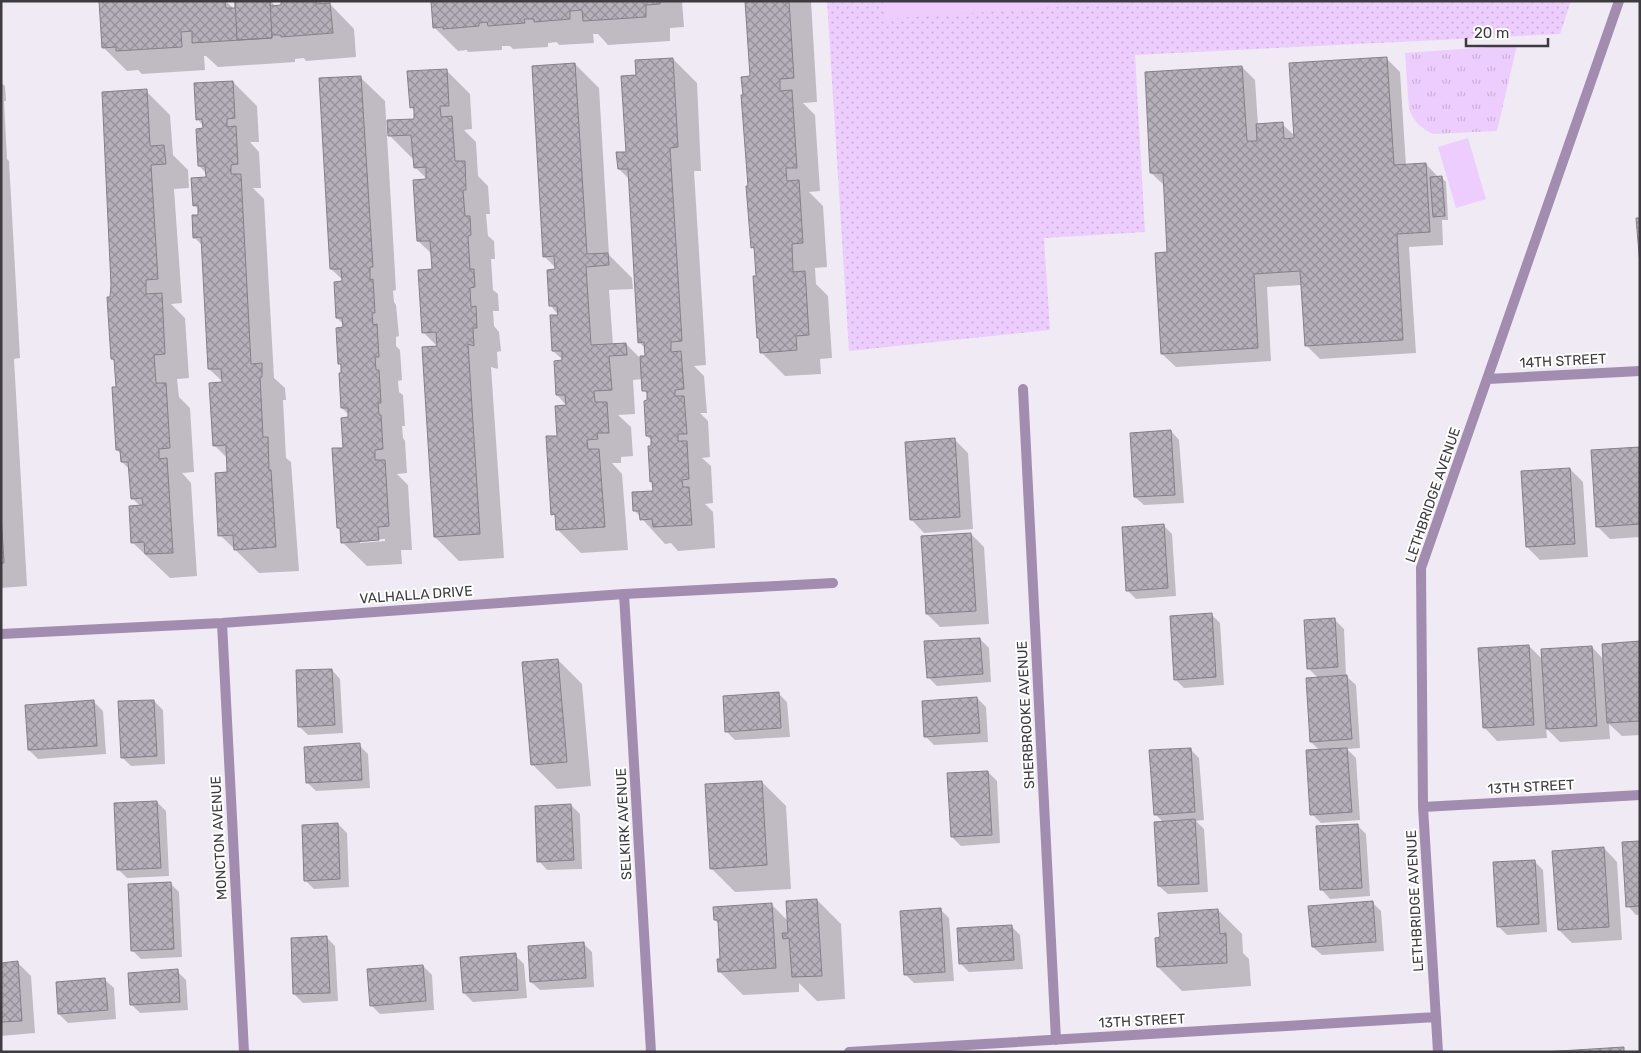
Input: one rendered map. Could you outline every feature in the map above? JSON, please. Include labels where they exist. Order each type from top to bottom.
[{"type":"street","name":"LETHBRIDGE AVENUE","points":[[1438,1052],[1424,807],[1421,568],[1619,1]]},
{"type":"street","name":"14TH STREET","points":[[1488,380],[1640,371]]},
{"type":"street","name":"SHERBROOKE AVENUE","points":[[1023,389],[1056,1040]]},
{"type":"street","name":"VALHALLA DRIVE","points":[[1,634],[222,623],[624,594],[833,583]]},
{"type":"street","name":"SELKIRK AVENUE","points":[[624,594],[651,1052]]},
{"type":"street","name":"MONCTON AVENUE","points":[[222,623],[244,1052]]},
{"type":"street","name":"13TH STREET","points":[[1424,807],[1640,795]]},
{"type":"street","name":"13TH STREET","points":[[849,1052],[956,1049],[1056,1040],[1436,1017]]},
{"type":"green space","points":[[827,1],[1571,1],[1560,34],[1135,55],[1145,232],[1044,238],[1050,330],[849,351]]},
{"type":"green space","points":[[883,1],[1143,1],[885,19]]},
{"type":"green space","points":[[1517,45],[1497,131],[1433,134],[1415,121],[1409,109],[1405,53]]},
{"type":"green space","points":[[1468,138],[1486,199],[1456,208],[1438,147]]},
{"type":"building","points":[[99,1],[225,1],[226,8],[235,8],[235,1],[270,1],[270,6],[281,5],[281,1],[316,1],[316,4],[330,3],[333,33],[281,37],[281,35],[272,35],[272,38],[192,43],[192,31],[181,32],[182,47],[116,51],[116,47],[102,48]]},
{"type":"building","points":[[235,1],[270,1],[272,38],[237,40]]},
{"type":"building","points":[[431,1],[660,1],[660,4],[646,5],[646,17],[583,21],[582,10],[570,11],[570,19],[534,22],[534,19],[524,19],[525,23],[488,26],[487,22],[479,23],[479,26],[443,29],[443,27],[433,28]]},
{"type":"building","points":[[745,1],[789,1],[794,78],[780,79],[780,91],[792,90],[797,168],[786,168],[787,181],[799,180],[803,243],[792,244],[793,272],[805,271],[809,335],[796,336],[797,350],[760,353],[759,338],[757,338],[753,276],[756,276],[754,247],[751,248],[741,95],[743,95],[741,77],[750,76]]},
{"type":"building","points":[[1387,57],[1394,165],[1426,163],[1430,232],[1397,234],[1403,340],[1305,346],[1300,271],[1254,274],[1258,348],[1161,354],[1155,253],[1167,252],[1163,173],[1150,173],[1145,72],[1242,66],[1247,141],[1257,141],[1256,124],[1283,122],[1284,139],[1294,138],[1289,63]]},
{"type":"building","points":[[673,58],[678,147],[670,148],[682,341],[671,342],[671,352],[681,351],[684,389],[675,390],[675,396],[684,396],[687,434],[678,434],[678,441],[687,441],[689,479],[682,480],[683,487],[689,487],[692,525],[653,527],[652,519],[640,520],[639,511],[633,511],[632,492],[653,491],[652,481],[650,482],[648,446],[651,446],[651,436],[646,436],[644,401],[647,400],[647,391],[642,391],[640,356],[645,356],[644,342],[638,343],[628,169],[618,169],[616,152],[626,152],[621,76],[636,75],[635,60]]},
{"type":"building","points":[[575,63],[587,254],[608,253],[609,265],[586,267],[591,345],[626,343],[627,355],[609,356],[612,390],[594,391],[595,402],[607,402],[609,433],[597,433],[598,439],[587,440],[588,449],[599,449],[605,527],[556,530],[555,514],[551,515],[546,436],[557,436],[555,406],[566,405],[565,395],[556,395],[554,361],[562,360],[562,351],[552,351],[550,315],[558,315],[557,306],[549,306],[547,270],[555,269],[554,256],[543,257],[532,66]]},
{"type":"building","points":[[447,69],[449,106],[440,106],[441,117],[452,116],[455,161],[465,161],[466,190],[463,190],[465,216],[470,216],[471,235],[468,236],[470,269],[474,269],[475,287],[470,288],[471,307],[476,306],[477,328],[473,328],[474,346],[468,344],[480,534],[434,537],[422,347],[437,346],[436,332],[422,333],[418,270],[432,269],[430,241],[417,241],[413,180],[426,179],[426,167],[414,168],[411,135],[388,136],[387,120],[414,119],[414,107],[410,108],[407,71]]},
{"type":"building","points":[[361,76],[373,267],[370,267],[370,280],[373,279],[375,313],[372,313],[373,325],[377,324],[379,357],[375,357],[376,370],[379,370],[381,403],[378,403],[379,415],[381,415],[383,449],[375,450],[375,460],[385,460],[389,526],[378,527],[379,540],[341,543],[340,528],[337,528],[332,448],[343,448],[341,418],[348,417],[348,408],[341,408],[339,373],[341,373],[341,364],[338,364],[336,328],[343,327],[342,318],[336,318],[334,282],[342,281],[341,269],[330,269],[319,78]]},
{"type":"building","points":[[233,81],[235,118],[227,119],[227,127],[236,126],[238,164],[231,165],[231,174],[241,174],[251,364],[262,363],[262,377],[260,377],[263,437],[268,437],[276,547],[234,550],[233,535],[218,536],[215,473],[227,472],[226,445],[213,446],[209,383],[222,382],[221,369],[208,369],[201,237],[193,238],[192,215],[198,215],[198,205],[193,206],[191,178],[206,177],[205,166],[198,166],[196,129],[203,128],[202,119],[196,120],[194,83]]},
{"type":"building","points":[[147,89],[150,146],[164,145],[166,164],[151,165],[158,279],[146,280],[146,294],[162,293],[165,354],[154,355],[156,383],[166,383],[170,448],[159,449],[159,459],[167,458],[173,553],[145,554],[144,542],[131,543],[129,506],[143,505],[142,498],[131,499],[128,462],[121,462],[120,450],[116,450],[112,387],[116,387],[114,359],[111,359],[107,297],[110,297],[111,285],[102,92]]},
{"type":"building","points":[[1442,176],[1445,216],[1433,217],[1430,177]]},
{"type":"building","points":[[1636,218],[1640,218],[1640,265]]},
{"type":"building","points":[[1171,430],[1175,495],[1134,497],[1130,433]]},
{"type":"building","points":[[955,438],[960,517],[910,520],[905,442]]},
{"type":"building","points":[[1640,447],[1640,524],[1596,527],[1591,450]]},
{"type":"building","points":[[1570,468],[1575,544],[1526,547],[1521,471]]},
{"type":"building","points":[[1,514],[4,563],[1,563]]},
{"type":"building","points":[[1164,524],[1168,588],[1126,591],[1122,527]]},
{"type":"building","points":[[971,533],[976,611],[926,614],[921,536]]},
{"type":"building","points":[[1212,613],[1216,677],[1174,680],[1170,616]]},
{"type":"building","points":[[1335,618],[1338,667],[1307,669],[1304,620]]},
{"type":"building","points":[[980,638],[983,674],[927,678],[924,641]]},
{"type":"building","points":[[1640,641],[1640,721],[1607,723],[1602,644]]},
{"type":"building","points":[[1529,645],[1534,725],[1483,728],[1478,648]]},
{"type":"building","points":[[1592,646],[1597,726],[1546,729],[1541,649]]},
{"type":"building","points":[[558,659],[567,762],[531,765],[522,662]]},
{"type":"building","points":[[332,669],[335,725],[298,727],[296,670]]},
{"type":"building","points":[[1347,675],[1352,739],[1310,742],[1306,678]]},
{"type":"building","points":[[779,692],[781,728],[725,732],[723,696]]},
{"type":"building","points":[[977,697],[980,733],[924,737],[922,701]]},
{"type":"building","points":[[94,700],[97,746],[28,750],[25,705]]},
{"type":"building","points":[[154,700],[157,756],[121,758],[118,701]]},
{"type":"building","points":[[360,743],[362,780],[306,783],[304,747]]},
{"type":"building","points":[[1191,748],[1195,812],[1154,815],[1149,750]]},
{"type":"building","points":[[1347,748],[1352,812],[1310,815],[1306,750]]},
{"type":"building","points":[[988,771],[992,835],[951,837],[947,773]]},
{"type":"building","points":[[762,781],[767,865],[710,869],[705,784]]},
{"type":"building","points":[[157,801],[161,868],[117,870],[114,803]]},
{"type":"building","points":[[571,804],[574,860],[537,862],[535,806]]},
{"type":"building","points":[[1195,819],[1199,884],[1158,886],[1154,822]]},
{"type":"building","points":[[338,823],[340,879],[304,881],[302,825]]},
{"type":"building","points":[[1358,824],[1362,888],[1320,890],[1316,826]]},
{"type":"building","points":[[1640,841],[1640,906],[1626,907],[1622,842]]},
{"type":"building","points":[[1604,847],[1609,927],[1558,930],[1552,851]]},
{"type":"building","points":[[1535,860],[1539,924],[1497,927],[1493,862]]},
{"type":"building","points":[[171,882],[174,949],[131,951],[128,884]]},
{"type":"building","points":[[817,899],[822,976],[792,977],[789,938],[783,939],[782,933],[788,933],[786,901]]},
{"type":"building","points":[[1373,901],[1376,942],[1312,947],[1308,906]]},
{"type":"building","points":[[772,903],[776,968],[718,972],[717,959],[720,959],[718,920],[714,920],[713,907]]},
{"type":"building","points":[[941,908],[945,972],[904,975],[900,911]]},
{"type":"building","points":[[1218,909],[1220,934],[1226,933],[1227,963],[1157,967],[1155,938],[1160,937],[1158,913]]},
{"type":"building","points":[[1012,925],[1014,960],[959,964],[957,928]]},
{"type":"building","points":[[327,936],[330,993],[293,994],[291,938]]},
{"type":"building","points":[[584,942],[586,978],[530,982],[528,946]]},
{"type":"building","points":[[516,953],[518,990],[463,993],[460,957]]},
{"type":"building","points":[[18,961],[22,1021],[1,1022],[1,963]]},
{"type":"building","points":[[423,965],[426,1001],[370,1006],[367,969]]},
{"type":"building","points":[[178,969],[180,1002],[130,1005],[128,973]]},
{"type":"building","points":[[105,978],[108,1010],[58,1014],[56,982]]},
{"type":"building","points":[[1624,1047],[1624,1052],[1543,1052]]}]
